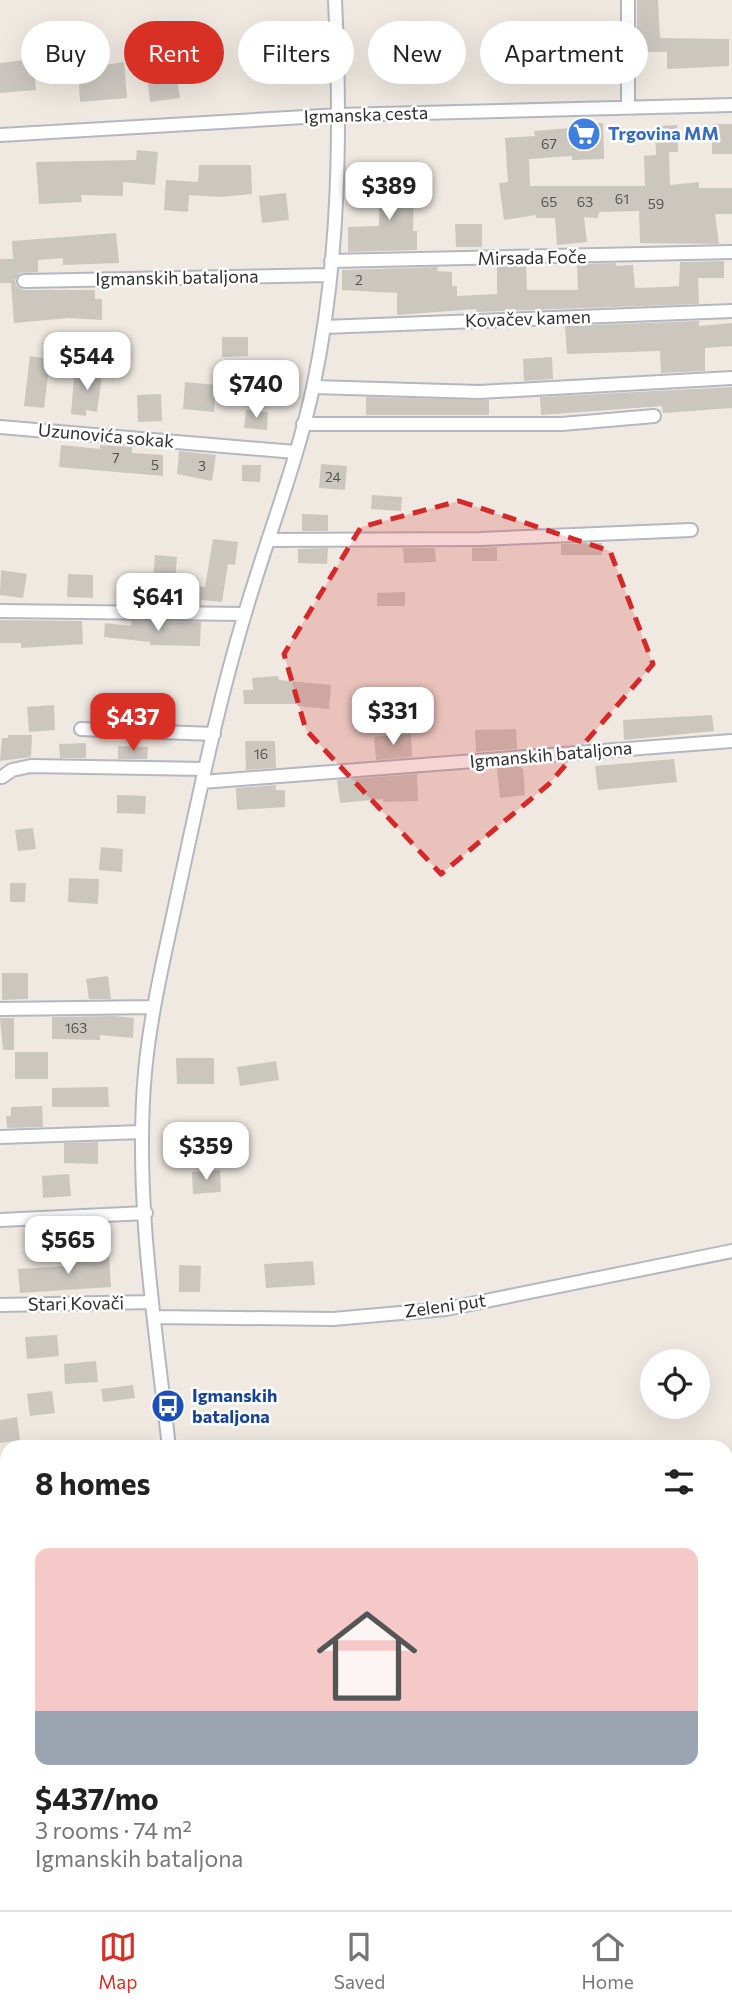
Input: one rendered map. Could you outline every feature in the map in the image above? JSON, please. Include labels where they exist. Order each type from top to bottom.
[{"type":"street","points":[[168,1440],[152,1302],[141,1132],[154,1007],[203,776],[244,614],[314,387],[330,268],[339,115],[335,0]]},
{"type":"street","points":[[628,0],[628,106]]},
{"type":"street","name":"Igmanska cesta","points":[[0,135],[339,115],[732,105]]},
{"type":"street","name":"Mirsada Foče","points":[[330,268],[732,251]]},
{"type":"street","name":"Igmanskih bataljona","points":[[24,281],[330,268]]},
{"type":"street","name":"Kovačev kamen","points":[[324,327],[732,311]]},
{"type":"street","points":[[314,387],[479,392],[732,378]]},
{"type":"street","points":[[303,424],[562,424],[654,416]]},
{"type":"street","name":"Uzunovića sokak","points":[[0,427],[295,452]]},
{"type":"street","points":[[268,540],[480,539],[691,530]]},
{"type":"street","points":[[0,611],[244,614]]},
{"type":"street","points":[[81,729],[214,734]]},
{"type":"street","name":"Igmanskih bataljona","points":[[2,777],[31,765],[203,776],[732,741]]},
{"type":"street","points":[[0,1009],[154,1007]]},
{"type":"street","points":[[0,1137],[141,1132]]},
{"type":"street","points":[[0,1220],[146,1213]]},
{"type":"street","name":"Zeleni put","points":[[154,1317],[333,1319],[446,1309],[732,1251]]},
{"type":"street","name":"Stari Kovači","points":[[0,1305],[152,1302]]},
{"type":"highlighted area","points":[[459,501],[610,551],[653,664],[549,784],[441,874],[306,730],[284,654],[361,527]]},
{"type":"building","points":[[637,0],[658,0],[660,38],[729,39],[729,66],[667,69],[667,52],[648,52],[648,21],[637,21]]},
{"type":"building","points":[[21,60],[21,84],[35,84],[36,90],[0,93],[0,63]]},
{"type":"building","points":[[124,62],[127,98],[80,102],[79,84],[110,84],[110,64]]},
{"type":"building","points":[[148,84],[178,84],[180,98],[150,102]]},
{"type":"building","points":[[603,123],[604,159],[572,160],[572,156],[529,159],[530,186],[645,186],[644,156],[656,155],[655,126],[677,125],[678,152],[669,152],[670,185],[699,182],[699,188],[732,188],[732,214],[715,214],[719,244],[640,243],[639,211],[599,212],[598,218],[584,217],[587,242],[557,245],[555,218],[536,218],[536,215],[504,220],[499,183],[508,182],[505,138],[535,136],[534,131],[571,128],[571,124]]},
{"type":"building","points":[[712,124],[732,124],[732,154],[712,154]]},
{"type":"building","points":[[137,150],[158,152],[155,185],[123,182],[123,196],[81,195],[82,202],[39,204],[36,162],[136,160]]},
{"type":"building","points":[[199,165],[251,165],[252,194],[219,197],[189,195],[188,212],[164,210],[166,180],[198,182]]},
{"type":"building","points":[[380,180],[414,181],[413,231],[417,231],[417,250],[348,252],[348,227],[379,226]]},
{"type":"building","points":[[286,193],[289,220],[262,223],[259,196]]},
{"type":"building","points":[[455,224],[482,224],[482,247],[456,247]]},
{"type":"building","points":[[116,233],[119,263],[63,265],[63,258],[38,260],[38,272],[20,273],[15,280],[17,286],[23,290],[95,290],[95,299],[102,299],[102,320],[69,318],[14,323],[11,283],[0,283],[0,259],[13,259],[12,241]]},
{"type":"building","points":[[724,261],[724,278],[698,278],[699,304],[476,312],[476,309],[397,315],[397,293],[342,290],[342,270],[438,267],[437,271],[452,272],[452,286],[457,286],[457,296],[497,294],[497,266],[526,265],[527,290],[578,290],[577,264],[616,263],[616,266],[633,265],[635,288],[679,286],[680,262]]},
{"type":"building","points":[[699,321],[699,326],[732,323],[732,346],[705,348],[705,371],[661,373],[660,351],[567,354],[565,326]]},
{"type":"building","points":[[222,337],[248,337],[248,356],[222,357]]},
{"type":"building","points":[[30,356],[50,359],[44,408],[24,406]]},
{"type":"building","points":[[552,357],[553,379],[524,381],[523,359]]},
{"type":"building","points":[[87,367],[103,369],[97,412],[86,410],[86,416],[71,414],[74,377],[86,378]]},
{"type":"building","points":[[185,382],[216,385],[214,412],[183,409]]},
{"type":"building","points":[[732,387],[732,408],[663,413],[662,406],[541,415],[540,397]]},
{"type":"building","points":[[161,394],[162,421],[138,422],[137,395]]},
{"type":"building","points":[[366,397],[489,400],[489,415],[366,415]]},
{"type":"building","points":[[246,410],[268,412],[267,430],[244,428]]},
{"type":"building","points":[[61,445],[100,449],[100,445],[132,447],[132,453],[163,455],[163,476],[59,467]]},
{"type":"building","points":[[179,451],[216,455],[212,481],[177,474]]},
{"type":"building","points":[[321,464],[347,466],[345,490],[319,488]]},
{"type":"building","points":[[242,465],[261,465],[260,482],[242,481]]},
{"type":"building","points":[[372,495],[402,497],[401,511],[371,509]]},
{"type":"building","points":[[302,514],[328,515],[328,531],[302,531]]},
{"type":"building","points":[[213,539],[238,542],[235,565],[228,564],[222,602],[201,600],[201,605],[181,604],[183,585],[205,587]]},
{"type":"building","points":[[602,543],[602,555],[561,555],[561,544]]},
{"type":"building","points":[[497,547],[497,561],[472,561],[472,548]]},
{"type":"building","points":[[328,548],[327,564],[298,563],[298,549]]},
{"type":"building","points":[[403,548],[435,548],[436,562],[404,563]]},
{"type":"building","points":[[155,555],[177,557],[175,584],[153,583]]},
{"type":"building","points":[[1,570],[27,574],[23,598],[0,595]]},
{"type":"building","points":[[68,574],[93,575],[93,598],[67,597]]},
{"type":"building","points":[[405,592],[405,606],[377,606],[377,593]]},
{"type":"building","points":[[0,620],[82,621],[83,644],[21,648],[21,643],[0,643]]},
{"type":"building","points":[[132,621],[201,622],[200,646],[150,645],[150,642],[104,637],[105,623],[131,626]]},
{"type":"building","points":[[278,676],[279,680],[331,685],[329,709],[297,704],[244,704],[243,690],[253,690],[252,678]]},
{"type":"building","points":[[54,705],[55,730],[29,732],[27,707]]},
{"type":"building","points":[[712,715],[714,731],[624,740],[623,720]]},
{"type":"building","points":[[516,729],[517,749],[476,752],[475,730]]},
{"type":"building","points":[[411,734],[412,757],[376,760],[374,737]]},
{"type":"building","points":[[8,735],[32,735],[31,757],[0,761],[2,738],[8,738]]},
{"type":"building","points":[[245,741],[275,741],[276,768],[246,770]]},
{"type":"building","points":[[86,743],[86,758],[60,758],[59,744]]},
{"type":"building","points":[[118,746],[148,747],[147,759],[118,759]]},
{"type":"building","points":[[674,759],[677,782],[598,790],[595,766]]},
{"type":"building","points":[[518,766],[523,769],[525,795],[500,798],[497,768]]},
{"type":"building","points":[[417,774],[418,801],[383,802],[383,799],[340,803],[337,780]]},
{"type":"building","points":[[276,785],[276,790],[285,790],[285,807],[237,810],[236,788]]},
{"type":"building","points":[[117,795],[146,796],[145,814],[117,813]]},
{"type":"building","points":[[33,828],[36,849],[18,851],[15,830]]},
{"type":"building","points":[[101,847],[123,849],[122,872],[99,870]]},
{"type":"building","points":[[69,878],[99,879],[98,904],[68,902]]},
{"type":"building","points":[[10,883],[26,883],[25,902],[10,902]]},
{"type":"building","points":[[2,973],[28,973],[28,999],[2,1000]]},
{"type":"building","points":[[108,976],[111,999],[89,999],[86,979]]},
{"type":"building","points":[[52,1017],[134,1018],[133,1038],[100,1035],[100,1040],[52,1039]]},
{"type":"building","points":[[0,1018],[14,1018],[14,1050],[3,1050]]},
{"type":"building","points":[[15,1052],[48,1052],[48,1079],[15,1079]]},
{"type":"building","points":[[176,1058],[214,1058],[214,1084],[177,1084]]},
{"type":"building","points":[[276,1061],[279,1080],[240,1086],[237,1067]]},
{"type":"building","points":[[108,1087],[109,1107],[52,1107],[52,1088]]},
{"type":"building","points":[[42,1106],[43,1127],[7,1128],[6,1116],[11,1116],[11,1107]]},
{"type":"building","points":[[98,1142],[98,1164],[64,1163],[64,1143]]},
{"type":"building","points":[[220,1170],[221,1192],[193,1194],[192,1172]]},
{"type":"building","points":[[69,1174],[71,1196],[43,1198],[42,1176]]},
{"type":"building","points":[[109,1255],[111,1287],[20,1293],[18,1269],[68,1266],[68,1258]]},
{"type":"building","points":[[313,1261],[315,1285],[266,1288],[264,1264]]},
{"type":"building","points":[[179,1265],[201,1266],[200,1292],[179,1292]]},
{"type":"building","points":[[57,1335],[59,1356],[27,1359],[25,1337]]},
{"type":"building","points":[[96,1361],[98,1382],[65,1384],[64,1364]]},
{"type":"building","points":[[133,1385],[135,1398],[103,1402],[101,1389]]},
{"type":"building","points":[[52,1391],[55,1413],[30,1416],[27,1394]]},
{"type":"building","points":[[17,1417],[20,1440],[0,1440],[0,1420]]},
{"type":"place","name":"Trgovina MM","points":[[584,134]]},
{"type":"place","name":"Igmanskih bataljona","points":[[168,1406]]}]
